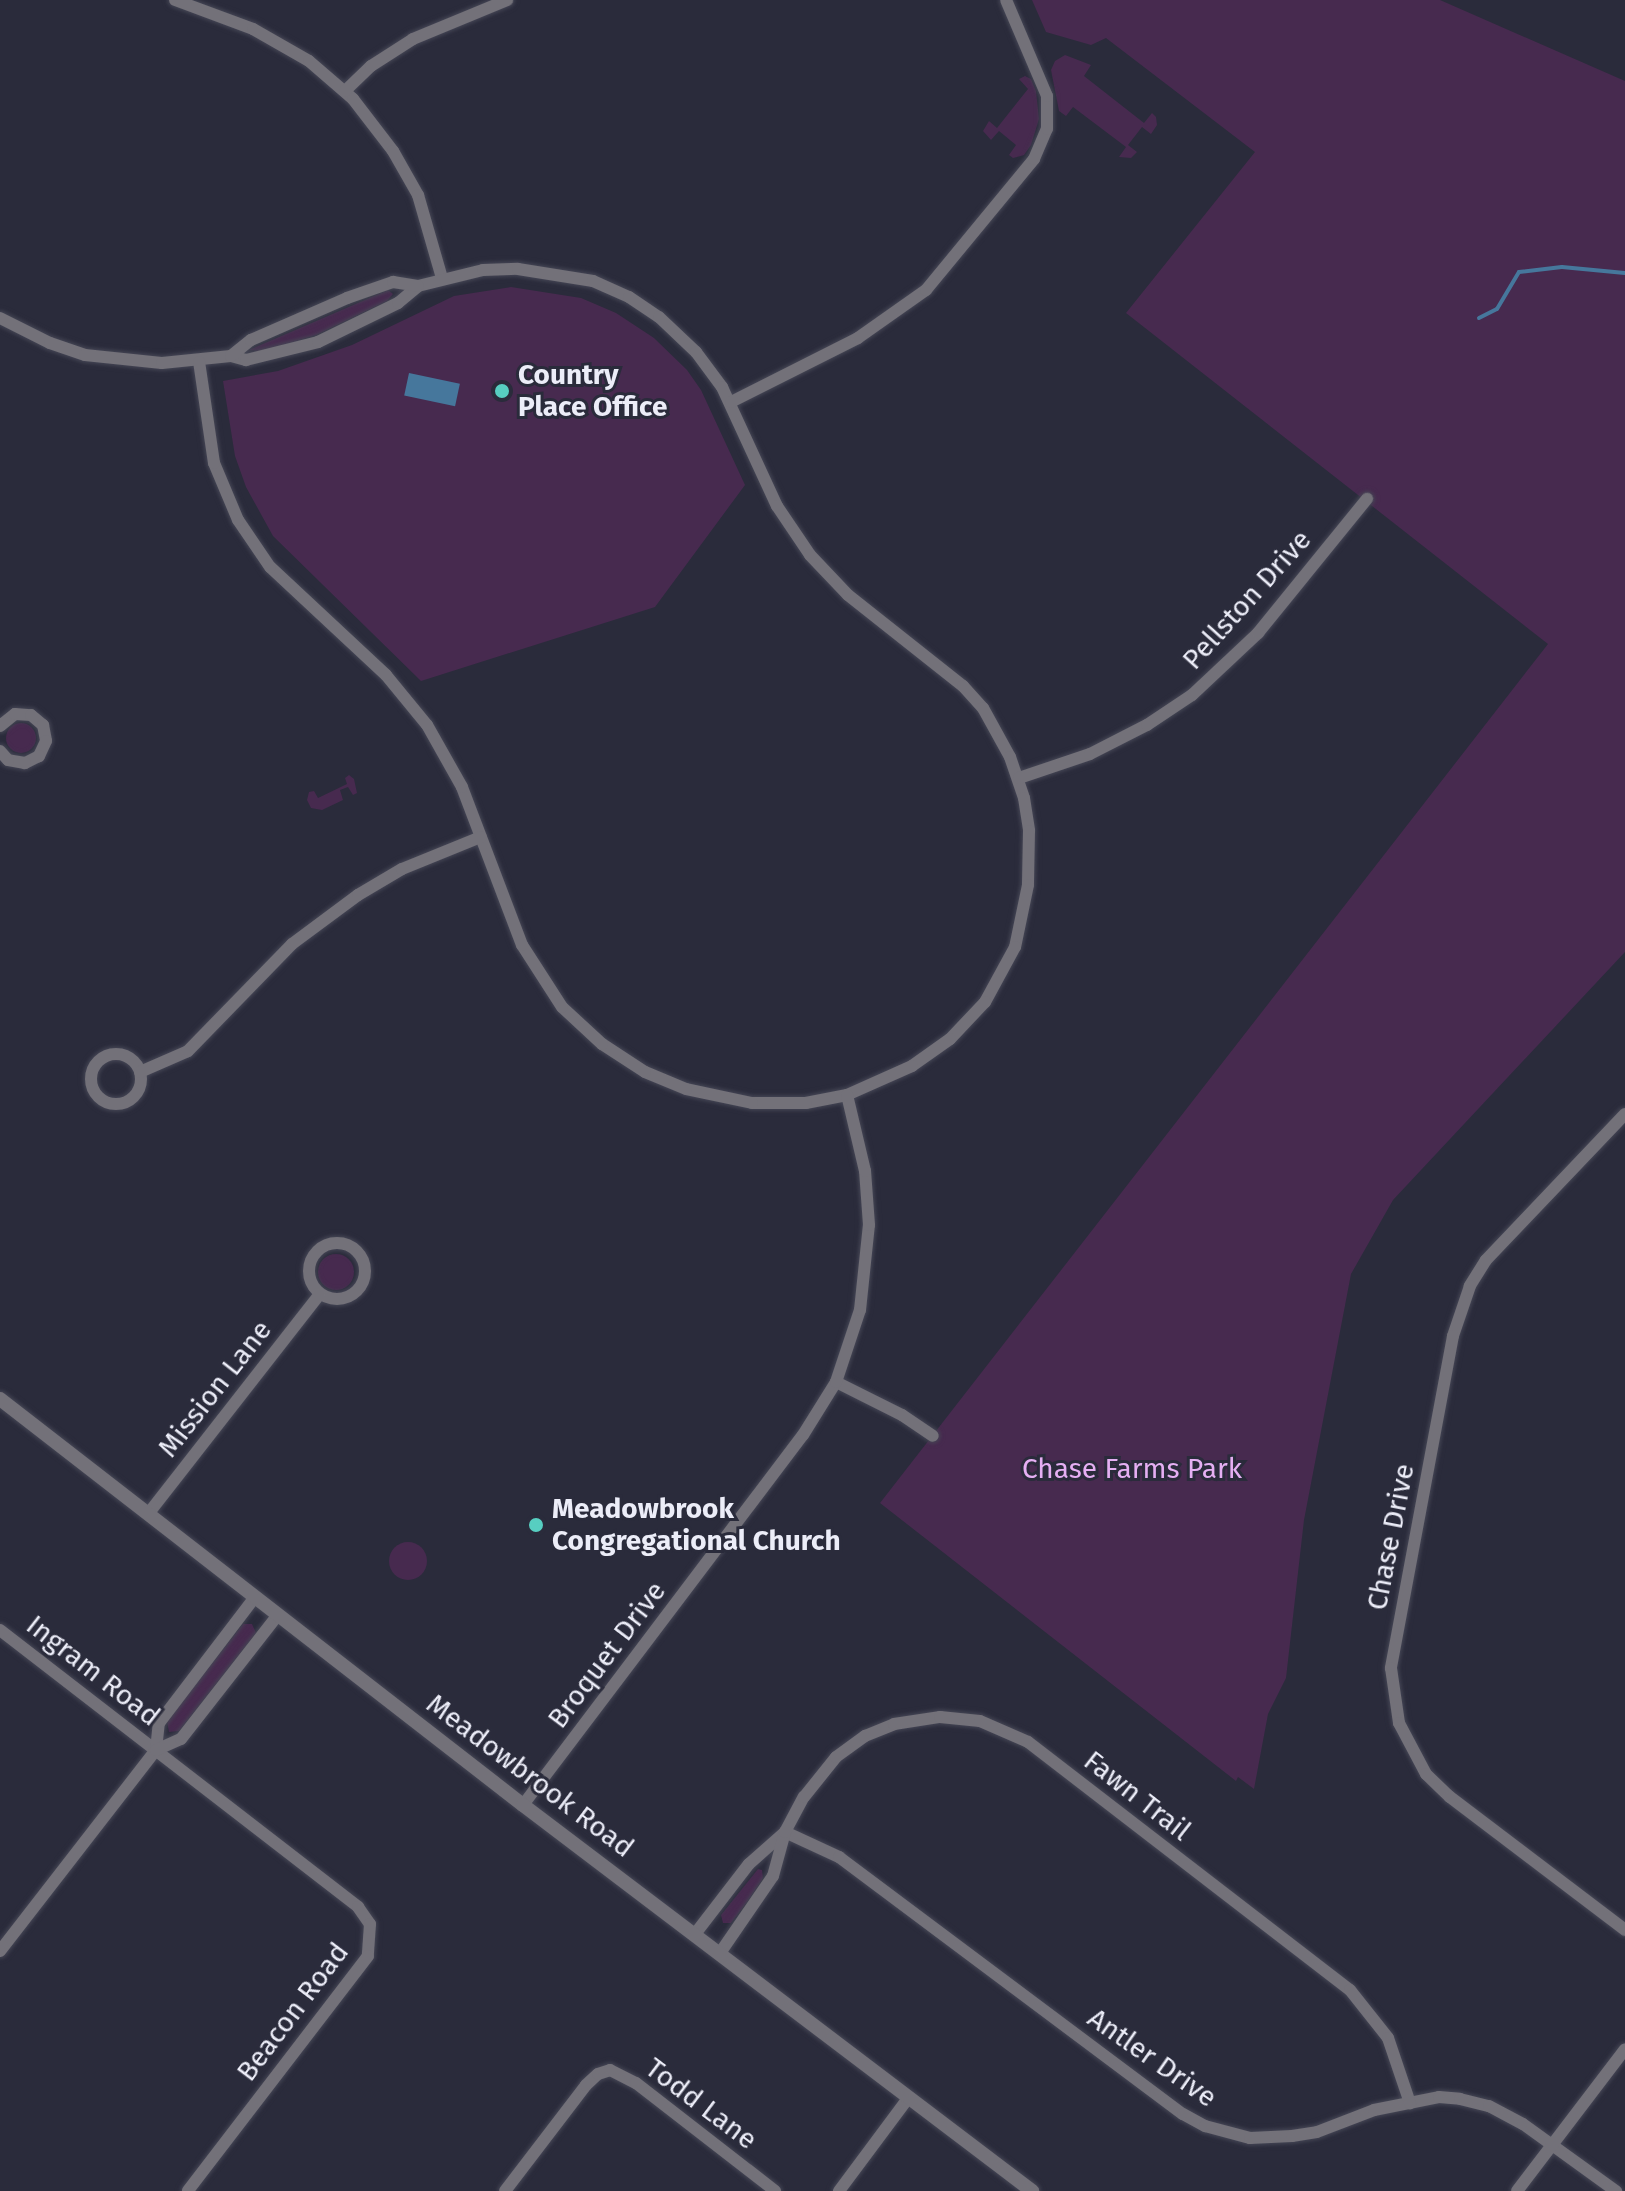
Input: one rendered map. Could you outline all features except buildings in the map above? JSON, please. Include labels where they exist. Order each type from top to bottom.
[{"type":"street","points":[[175,0],[253,29],[309,61],[345,91],[375,125],[418,195],[442,278]]},
{"type":"street","points":[[345,91],[371,66],[413,39],[507,0]]},
{"type":"street","points":[[731,402],[858,338],[901,310],[945,271],[1040,149],[1049,120],[1043,83],[1006,0]]},
{"type":"street","points":[[0,318],[50,343],[85,355],[162,363],[199,362],[231,356],[246,360],[261,358],[318,342],[398,303],[418,286],[483,270],[518,269],[555,273],[608,287],[648,309],[688,343],[731,402],[777,506],[810,555],[848,595],[936,662],[974,697],[994,725],[1019,778],[1029,831],[1029,873],[1020,931],[1004,971],[985,1002],[950,1039],[896,1075],[847,1095],[778,1104],[722,1098],[665,1081],[602,1044],[562,1007],[536,971],[514,929],[481,837],[447,757],[410,702],[367,657],[270,567],[238,520],[214,463],[199,362]]},
{"type":"street","points":[[231,356],[251,340],[347,298],[393,282],[418,286]]},
{"type":"street","name":"Pellston Drive","points":[[1019,778],[1090,754],[1147,725],[1192,695],[1258,633],[1367,499]]},
{"type":"street","points":[[0,724],[15,714],[31,715],[43,725],[46,741],[39,756],[25,763],[8,760],[0,751]]},
{"type":"street","points":[[140,1072],[188,1051],[282,954],[322,920],[402,869],[481,837]]},
{"type":"street","points":[[108,1056],[130,1059],[140,1072],[139,1089],[128,1101],[112,1104],[93,1089],[92,1073],[108,1056]]},
{"type":"street","name":"Broquet Drive","points":[[523,1805],[803,1435],[836,1382],[860,1310],[869,1225],[865,1171],[847,1095]]},
{"type":"street","name":"Chase Drive","points":[[1625,1114],[1486,1260],[1470,1286],[1453,1336],[1391,1668],[1399,1723],[1426,1774],[1450,1797],[1625,1930]]},
{"type":"street","points":[[340,1243],[357,1250],[365,1267],[361,1286],[347,1298],[337,1299],[320,1294],[310,1279],[311,1261],[315,1253],[322,1247],[340,1243]]},
{"type":"street","name":"Mission Lane","points":[[148,1514],[320,1294]]},
{"type":"street","points":[[836,1382],[902,1415],[933,1436]]},
{"type":"street","name":"Meadowbrook Road","points":[[0,1399],[523,1805],[1032,2191]]},
{"type":"street","points":[[156,1750],[159,1723],[255,1597]]},
{"type":"street","points":[[0,1951],[156,1750],[181,1739],[278,1615]]},
{"type":"street","name":"Ingram Road","points":[[0,1630],[156,1750]]},
{"type":"street","name":"Fawn Trail","points":[[720,1953],[773,1876],[785,1832],[804,1797],[836,1757],[880,1729],[940,1717],[973,1719],[1005,1729],[1028,1742],[1350,1990],[1388,2038],[1410,2103]]},
{"type":"street","name":"Beacon Road","points":[[156,1750],[358,1907],[372,1933],[368,1956],[188,2191]]},
{"type":"street","name":"Fawn Trail","points":[[695,1934],[749,1864],[785,1832]]},
{"type":"street","name":"Antler Drive","points":[[785,1832],[839,1857],[1183,2114],[1205,2126],[1250,2138],[1292,2136],[1317,2132],[1374,2110],[1439,2097],[1489,2106],[1553,2145],[1616,2191]]},
{"type":"street","points":[[1517,2191],[1625,2049]]},
{"type":"street","name":"Todd Lane","points":[[505,2191],[586,2085],[598,2074],[610,2070],[636,2083],[775,2191]]},
{"type":"street","points":[[839,2191],[909,2097]]},
{"type":"green space","name":"Chase Farms Park","points":[[1032,0],[1440,0],[1625,81],[1625,952],[1393,1200],[1351,1274],[1304,1520],[1286,1678],[1268,1714],[1254,1789],[1238,1777],[1236,1781],[880,1503],[1548,644],[1126,313],[1255,152],[1106,38],[1091,45],[1046,32]]},
{"type":"green space","points":[[1065,55],[1091,65],[1084,76],[1144,123],[1152,113],[1156,117],[1157,125],[1151,134],[1142,127],[1128,145],[1137,152],[1131,158],[1119,157],[1126,147],[1073,107],[1066,116],[1059,111],[1051,70],[1055,61]]},
{"type":"green space","points":[[1025,76],[1031,79],[1036,91],[1039,119],[1031,145],[1024,155],[1013,158],[1009,155],[1016,145],[999,131],[991,140],[983,131],[989,121],[997,128],[1028,89],[1019,79]]},
{"type":"green space","points":[[511,287],[581,298],[616,313],[654,338],[687,370],[701,390],[745,485],[655,607],[421,681],[273,536],[246,487],[235,456],[223,381],[278,371],[352,345],[454,296]]},
{"type":"green space","points":[[388,290],[393,294],[387,301],[316,335],[262,351],[249,350]]},
{"type":"green space","points":[[21,723],[27,724],[35,732],[35,744],[27,752],[21,753],[15,752],[7,744],[6,738],[7,732],[15,724]]},
{"type":"green space","points":[[349,775],[354,779],[357,793],[353,795],[348,787],[340,790],[343,800],[322,810],[311,808],[307,800],[309,792],[314,791],[318,798],[347,784],[345,778]]},
{"type":"green space","points":[[336,1254],[349,1259],[354,1272],[349,1285],[336,1290],[323,1285],[318,1272],[323,1259]]},
{"type":"green space","points":[[408,1542],[421,1548],[427,1561],[421,1574],[408,1580],[395,1574],[389,1561],[395,1548]]},
{"type":"green space","points":[[243,1624],[252,1624],[256,1633],[179,1731],[169,1732],[167,1721]]},
{"type":"green space","points":[[758,1869],[762,1870],[763,1878],[731,1923],[723,1923],[721,1915]]},
{"type":"water","points":[[409,373],[460,384],[455,406],[404,395]]},
{"type":"waterway","points":[[1479,318],[1497,309],[1519,272],[1562,267],[1625,273]]},
{"type":"place","name":"Country Place Office","points":[[502,391]]},
{"type":"place","name":"Meadowbrook Congregational Church","points":[[536,1525]]}]
